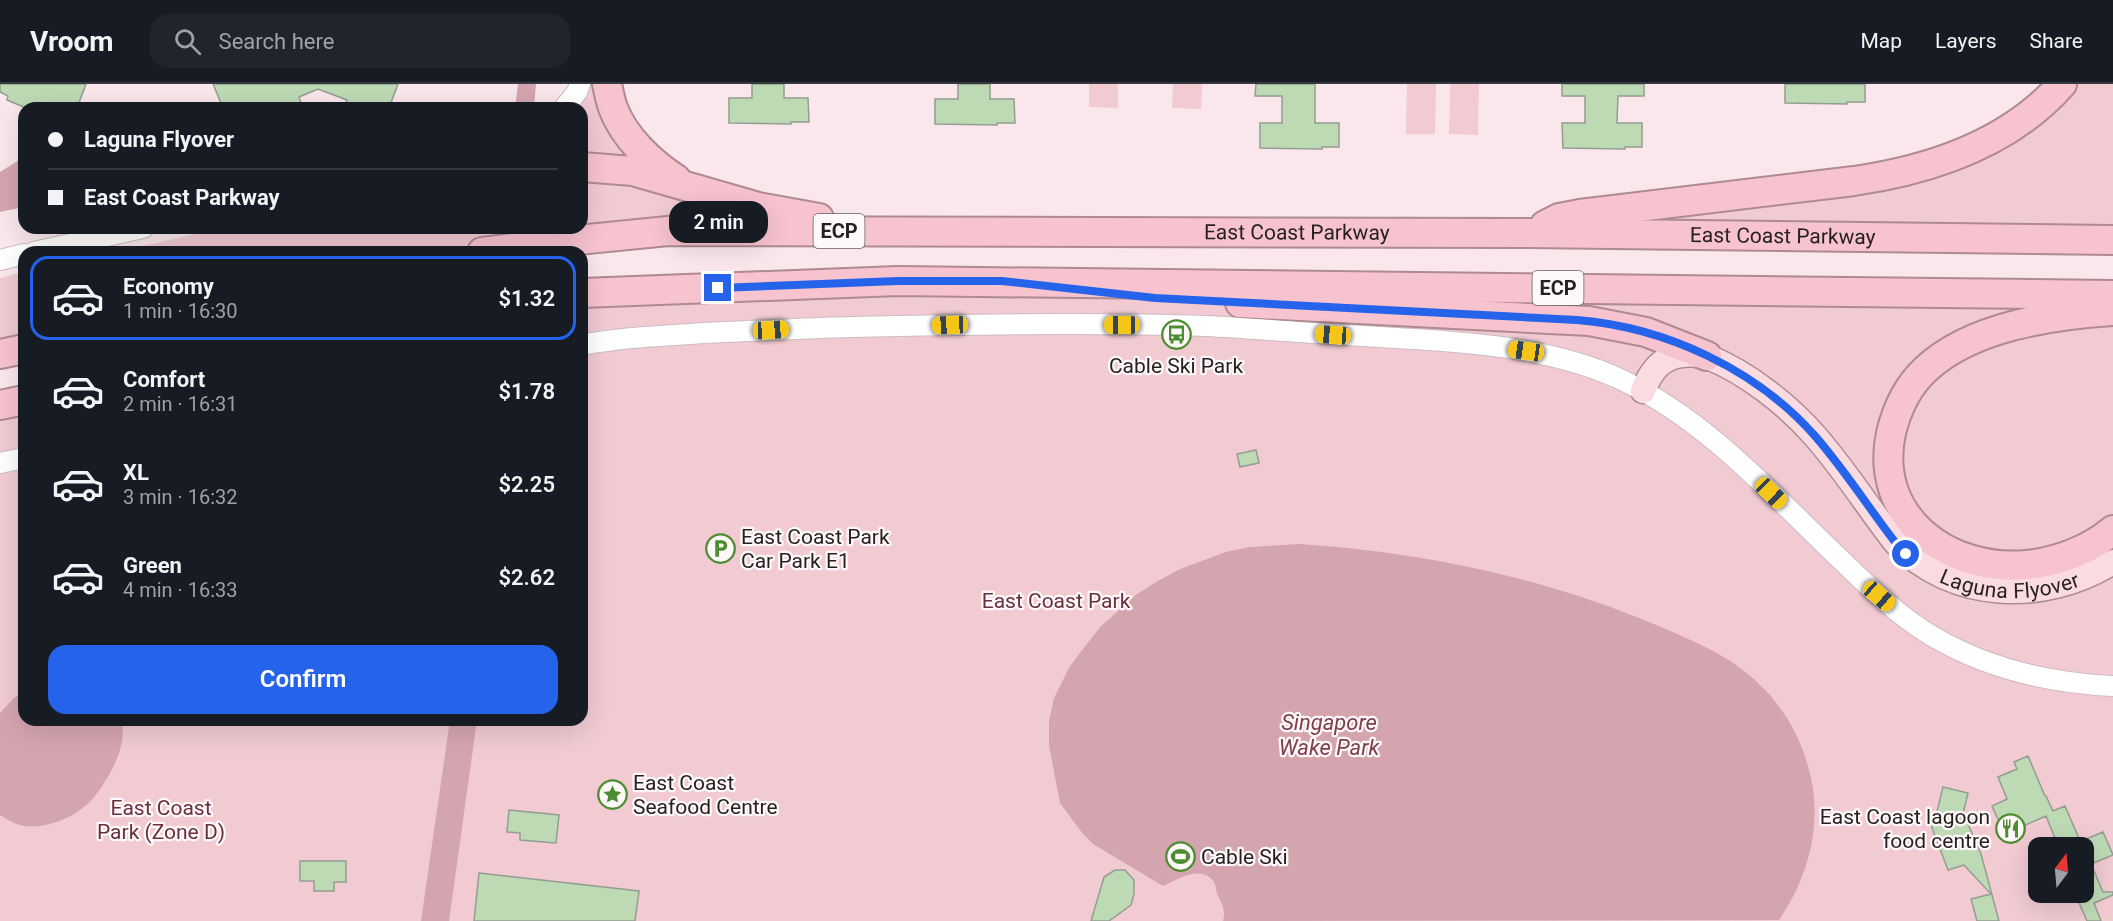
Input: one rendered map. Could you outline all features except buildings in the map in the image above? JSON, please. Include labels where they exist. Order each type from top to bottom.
[{"type":"highway","points":[[607,84],[613,108],[628,135],[663,171],[688,187]]},
{"type":"highway","points":[[1527,233],[1559,218],[1580,214],[1854,181],[1915,168],[1998,135],[2033,113],[2062,84]]},
{"type":"highway","points":[[588,167],[633,171],[758,207],[892,231]]},
{"type":"highway","name":"East Coast Parkway","points":[[533,246],[668,231],[1527,233],[2113,240]]},
{"type":"highway","name":"ECP","points":[[588,293],[898,281],[1002,281],[2113,295]]},
{"type":"highway","points":[[1002,281],[1155,298],[1589,321],[1646,332],[1707,356]]},
{"type":"highway","points":[[2113,311],[2049,318],[2010,327],[1971,341],[1939,359],[1913,383],[1901,403],[1890,437],[1888,465],[1897,497],[1914,525],[1939,547],[1968,560],[2001,566],[2045,562],[2082,550],[2113,530]]},
{"type":"highway","points":[[0,354],[18,350]]},
{"type":"highway","points":[[0,405],[18,401]]},
{"type":"main road","points":[[1643,391],[1653,372],[1668,359],[1685,355],[1707,356]]},
{"type":"main road","name":"Laguna Flyover","points":[[1707,356],[1762,389],[1797,418],[1826,449],[1895,542],[1918,564],[1932,572],[1972,588],[2023,591],[2068,582],[2113,562]]},
{"type":"street","points":[[569,102],[580,84]]},
{"type":"street","points":[[61,246],[116,234]]},
{"type":"street","points":[[0,260],[18,256]]},
{"type":"street","points":[[588,344],[618,338],[793,329],[972,324],[1210,326],[1413,340],[1526,351],[1581,364],[1622,380],[1678,412],[1714,442],[1889,605],[1929,634],[1973,656],[2018,673],[2077,684],[2113,686]]},
{"type":"street","points":[[0,463],[18,459]]},
{"type":"green space","points":[[583,84],[614,84],[647,151],[717,192],[894,228],[525,246],[526,234],[588,234],[588,102],[576,102]]},
{"type":"green space","points":[[1089,84],[1118,84],[1118,108],[1089,107]]},
{"type":"green space","points":[[1173,84],[1202,84],[1201,109],[1172,108]]},
{"type":"green space","points":[[1407,84],[1436,84],[1435,134],[1406,134]]},
{"type":"green space","points":[[1450,84],[1479,84],[1478,135],[1449,134]]},
{"type":"green space","points":[[2062,84],[2113,84],[2113,240],[1559,219],[1915,168]]},
{"type":"green space","points":[[196,234],[504,234],[502,246],[143,246]]},
{"type":"green space","points":[[18,274],[18,351],[0,355],[0,278]]},
{"type":"green space","name":"East Coast Park","points":[[588,293],[2113,295],[2113,921],[0,921],[0,406],[18,402],[18,726],[588,726]]},
{"type":"water","points":[[518,84],[536,84],[534,102],[516,102]]},
{"type":"water","points":[[18,161],[18,208],[0,212],[0,172]]},
{"type":"water","name":"Singapore Wake Park","points":[[1300,544],[1392,553],[1438,561],[1484,570],[1574,594],[1687,638],[1713,651],[1748,674],[1769,694],[1792,727],[1808,765],[1814,797],[1815,816],[1810,852],[1797,888],[1779,920],[1223,921],[1223,907],[1215,884],[1204,874],[1190,874],[1163,886],[1093,844],[1060,803],[1049,745],[1049,721],[1054,698],[1070,666],[1100,627],[1137,594],[1180,569],[1226,552],[1250,547]]},
{"type":"water","points":[[18,696],[18,726],[122,726],[119,754],[97,793],[89,803],[73,815],[54,823],[35,826],[22,825],[0,815],[0,713]]},
{"type":"water","points":[[449,726],[476,726],[449,921],[421,921]]},
{"type":"place","name":"Cable Ski Park","points":[[1176,335]]},
{"type":"place","name":"East Coast Park Car Park E1","points":[[720,549]]},
{"type":"place","name":"East Coast Seafood Centre","points":[[612,795]]},
{"type":"place","name":"East Coast lagoon food centre","points":[[2011,829]]},
{"type":"place","name":"Cable Ski","points":[[1180,857]]},
{"type":"route","points":[[718,288],[898,281],[1002,281],[1155,298],[1577,320],[1624,327],[1656,335],[1697,351],[1745,378],[1777,400],[1804,424],[1826,449],[1906,554]]},
{"type":"park label","name":"East Coast Park (Zone D)","points":[[161,820]]}]
